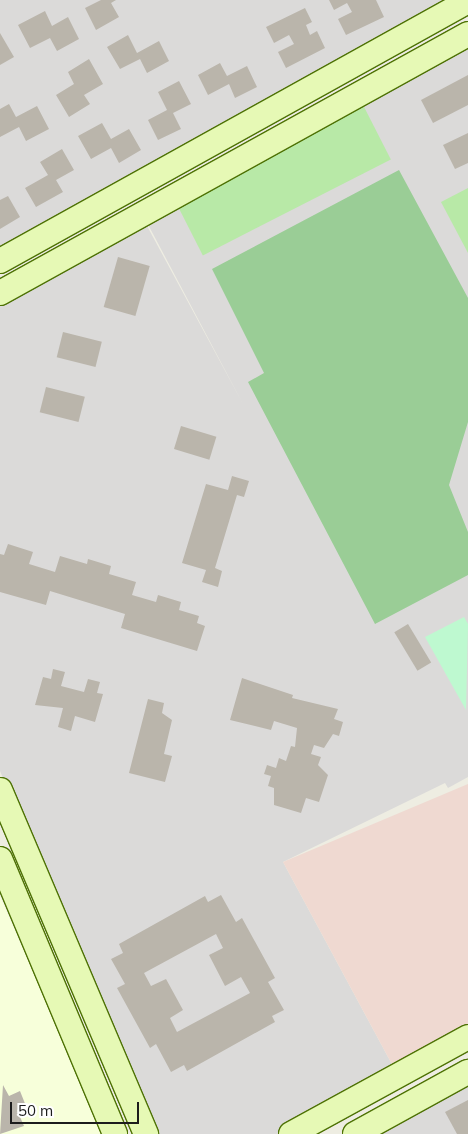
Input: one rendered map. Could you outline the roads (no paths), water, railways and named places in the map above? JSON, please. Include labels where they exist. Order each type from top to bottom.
[{"type":"street","points":[[0,261],[468,1]]},
{"type":"street","points":[[0,293],[468,34]]},
{"type":"street","points":[[162,171],[176,196]]},
{"type":"street","points":[[0,790],[146,1134]]},
{"type":"street","points":[[0,859],[115,1134]]},
{"type":"street","points":[[291,1134],[468,1037]]},
{"type":"street","points":[[355,1134],[468,1072]]}]
